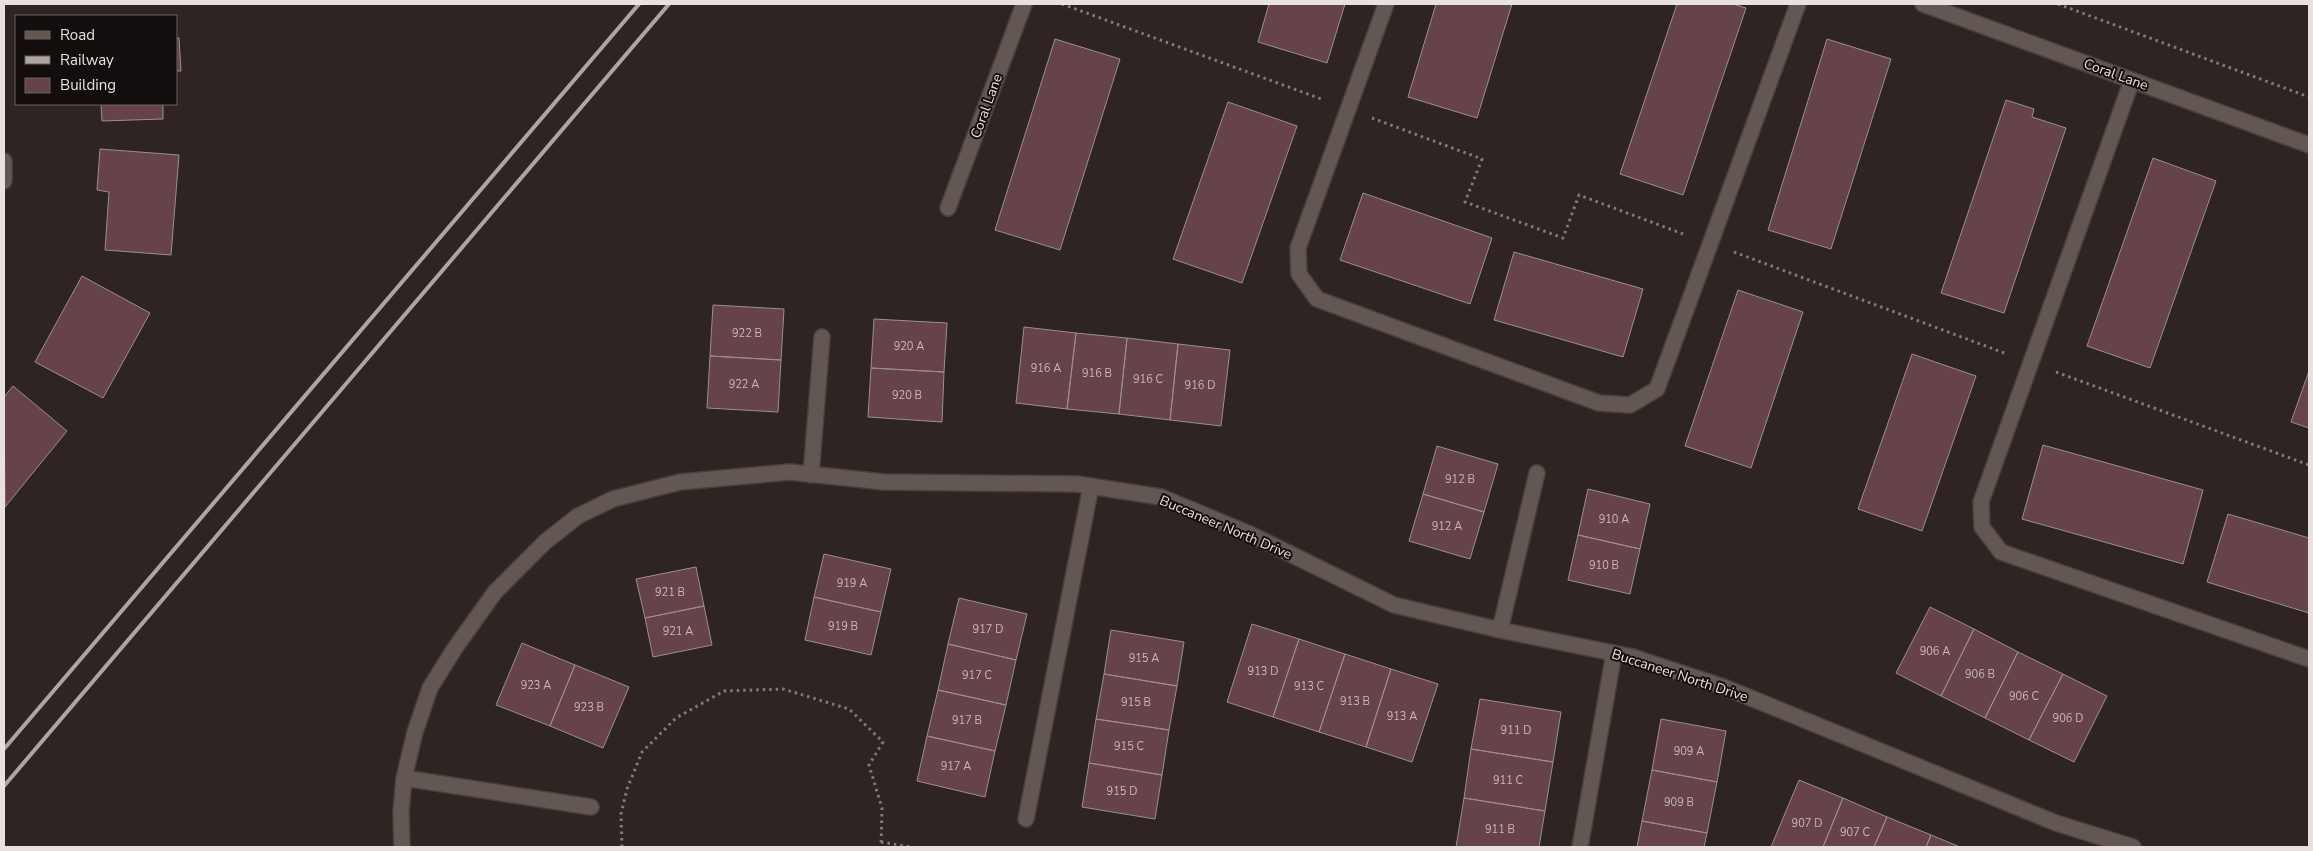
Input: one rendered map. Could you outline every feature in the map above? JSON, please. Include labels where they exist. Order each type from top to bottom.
[{"type":"street","name":"Coral Lane","points":[[948,208],[1024,4]]},
{"type":"street","points":[[1386,4],[1298,248],[1300,274],[1317,299],[1599,403],[1630,404],[1657,390],[1798,4]]},
{"type":"street","name":"Coral Lane","points":[[1923,4],[2309,145]]},
{"type":"street","points":[[2132,80],[1982,502],[1982,527],[2001,552],[2309,659]]},
{"type":"street","points":[[4,161],[4,180]]},
{"type":"street","points":[[811,475],[822,337]]},
{"type":"street","name":"Buccaneer North Drive","points":[[402,847],[401,812],[404,778],[415,732],[430,688],[455,648],[495,592],[545,542],[578,516],[613,499],[680,482],[790,472],[884,482],[1077,484],[1161,497],[1250,534],[1394,604],[1500,630],[1634,657],[1724,687],[2056,823],[2133,847]]},
{"type":"street","points":[[1500,630],[1537,473]]},
{"type":"street","points":[[1026,819],[1091,486]]},
{"type":"street","points":[[1580,847],[1614,653]]},
{"type":"street","points":[[404,778],[592,807]]},
{"type":"path","points":[[1062,4],[1482,159],[1465,202],[1563,238],[1580,195],[2309,465]]},
{"type":"path","points":[[2058,4],[2309,96]]},
{"type":"path","points":[[622,847],[621,814],[627,789],[638,761],[642,752],[676,718],[724,691],[783,689],[849,709],[883,742],[869,765],[882,808],[881,847]]},
{"type":"path","points":[[881,842],[911,847]]},
{"type":"building","points":[[1269,4],[1345,4],[1327,63],[1258,42]]},
{"type":"building","points":[[1436,4],[1512,4],[1477,118],[1408,97]]},
{"type":"building","points":[[1677,4],[1733,4],[1746,8],[1683,195],[1620,174]]},
{"type":"building","points":[[178,38],[179,38],[181,71],[178,71]]},
{"type":"building","points":[[1055,39],[1120,59],[1060,250],[995,230]]},
{"type":"building","points":[[1827,39],[1891,59],[1831,249],[1768,230]]},
{"type":"building","points":[[2006,100],[2034,109],[2032,117],[2066,128],[2004,313],[1941,293]]},
{"type":"building","points":[[1228,102],[1297,126],[1242,283],[1173,259]]},
{"type":"building","points":[[101,105],[163,105],[163,119],[102,121]]},
{"type":"building","points":[[100,149],[179,155],[171,255],[105,250],[109,192],[97,190]]},
{"type":"building","points":[[2153,158],[2216,181],[2150,368],[2087,346]]},
{"type":"building","points":[[1363,193],[1492,238],[1470,304],[1340,260]]},
{"type":"building","points":[[1514,252],[1643,289],[1623,357],[1494,320]]},
{"type":"building","points":[[82,276],[150,313],[103,398],[35,362]]},
{"type":"building","points":[[1738,290],[1803,312],[1751,468],[1685,446]]},
{"type":"building","points":[[713,305],[784,309],[781,360],[710,356]]},
{"type":"building","points":[[874,319],[947,323],[944,372],[871,368]]},
{"type":"building","points":[[1024,327],[1076,333],[1067,409],[1016,403]]},
{"type":"building","points":[[1076,333],[1127,338],[1119,414],[1067,409]]},
{"type":"building","points":[[1127,338],[1178,344],[1170,420],[1119,414]]},
{"type":"building","points":[[1178,344],[1230,350],[1221,426],[1170,420]]},
{"type":"building","points":[[1912,354],[1976,376],[1922,531],[1858,509]]},
{"type":"building","points":[[710,356],[781,360],[778,412],[707,408]]},
{"type":"building","points":[[871,368],[944,372],[942,422],[868,417]]},
{"type":"building","points":[[2309,371],[2309,428],[2291,422]]},
{"type":"building","points":[[13,386],[67,431],[5,507],[4,397]]},
{"type":"building","points":[[2043,445],[2203,490],[2183,564],[2022,519]]},
{"type":"building","points":[[1437,446],[1498,464],[1484,512],[1423,494]]},
{"type":"building","points":[[1588,489],[1650,504],[1640,549],[1578,535]]},
{"type":"building","points":[[1423,494],[1484,512],[1470,559],[1409,541]]},
{"type":"building","points":[[2228,514],[2309,538],[2309,613],[2207,582]]},
{"type":"building","points":[[1578,535],[1640,549],[1630,594],[1568,580]]},
{"type":"building","points":[[824,554],[891,569],[881,612],[814,597]]},
{"type":"building","points":[[696,567],[704,606],[645,618],[636,579]]},
{"type":"building","points":[[814,597],[881,612],[871,655],[805,640]]},
{"type":"building","points":[[959,598],[1027,614],[1016,660],[948,644]]},
{"type":"building","points":[[704,606],[712,645],[653,657],[645,618]]},
{"type":"building","points":[[1930,607],[1974,629],[1941,696],[1896,673]]},
{"type":"building","points":[[1252,624],[1299,639],[1273,717],[1227,702]]},
{"type":"building","points":[[1974,629],[2018,652],[1985,718],[1941,696]]},
{"type":"building","points":[[1111,630],[1184,642],[1177,686],[1104,674]]},
{"type":"building","points":[[1299,639],[1345,654],[1319,732],[1273,717]]},
{"type":"building","points":[[522,643],[575,665],[550,726],[496,705]]},
{"type":"building","points":[[948,644],[1016,660],[1006,705],[938,690]]},
{"type":"building","points":[[2018,652],[2063,674],[2029,740],[1985,718]]},
{"type":"building","points":[[1345,654],[1391,669],[1366,747],[1319,732]]},
{"type":"building","points":[[575,665],[629,687],[603,748],[550,726]]},
{"type":"building","points":[[1391,669],[1438,684],[1412,762],[1366,747]]},
{"type":"building","points":[[1104,674],[1177,686],[1169,730],[1096,719]]},
{"type":"building","points":[[2063,674],[2107,696],[2074,762],[2029,740]]},
{"type":"building","points":[[938,690],[1006,705],[995,751],[927,736]]},
{"type":"building","points":[[1480,699],[1561,712],[1553,762],[1471,749]]},
{"type":"building","points":[[1096,719],[1169,730],[1162,775],[1089,763]]},
{"type":"building","points":[[1661,719],[1726,731],[1717,782],[1652,770]]},
{"type":"building","points":[[927,736],[995,751],[985,797],[917,781]]},
{"type":"building","points":[[1471,749],[1553,762],[1545,811],[1464,798]]},
{"type":"building","points":[[1089,763],[1162,775],[1155,819],[1082,807]]},
{"type":"building","points":[[1652,770],[1717,782],[1707,833],[1642,821]]},
{"type":"building","points":[[1799,780],[1843,798],[1823,847],[1771,847]]},
{"type":"building","points":[[1464,798],[1545,811],[1539,847],[1456,847]]},
{"type":"building","points":[[1843,798],[1887,817],[1874,847],[1823,847]]},
{"type":"building","points":[[1887,817],[1931,835],[1926,847],[1874,847]]},
{"type":"building","points":[[1642,821],[1707,833],[1704,847],[1637,847]]},
{"type":"building","points":[[1931,835],[1960,847],[1926,847]]},
{"type":"railway","points":[[4,749],[639,4]]},
{"type":"railway","points":[[4,786],[669,4]]}]
